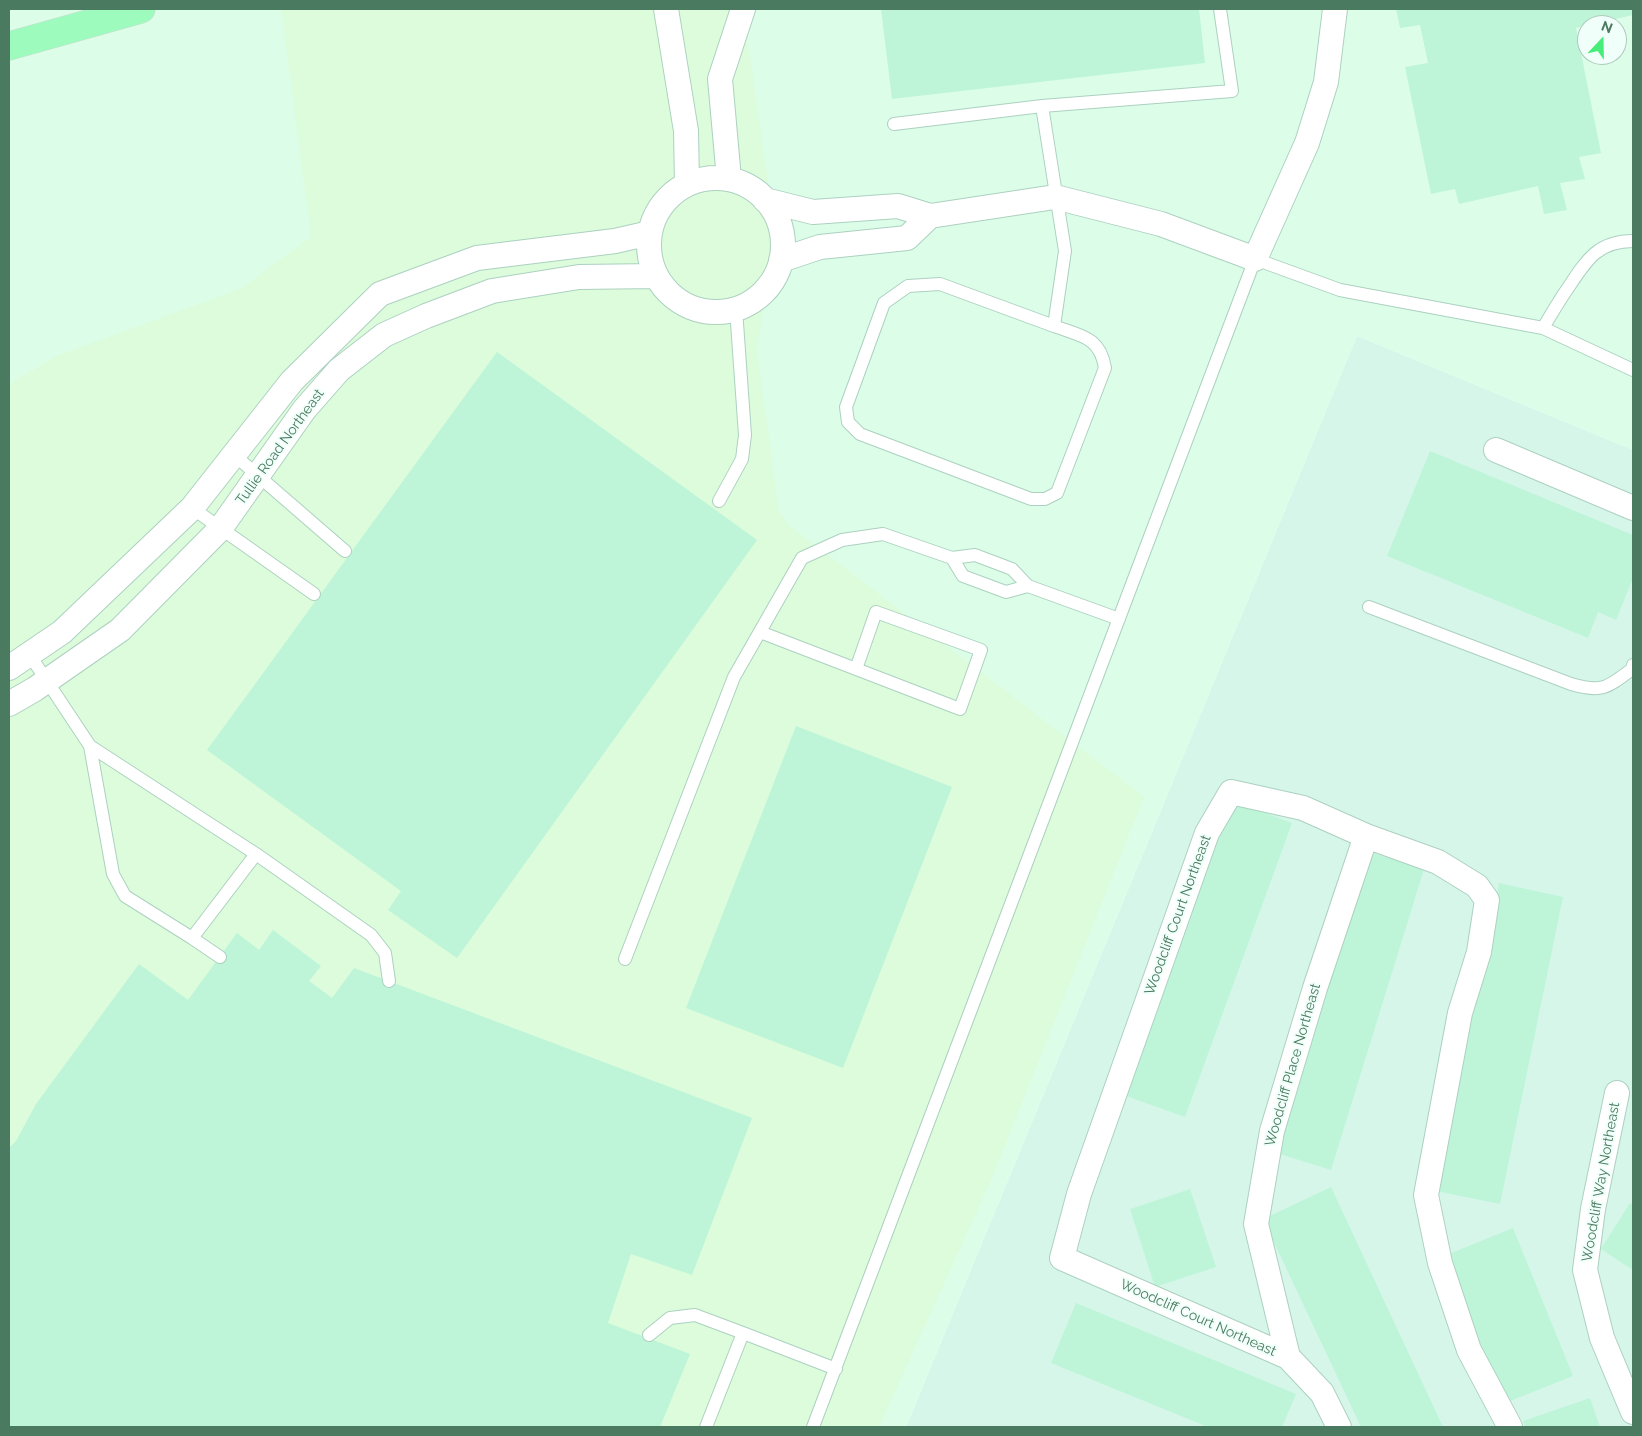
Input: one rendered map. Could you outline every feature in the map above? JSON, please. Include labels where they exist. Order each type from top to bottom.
[{"type":"highway","points":[[9,46],[141,9]]},
{"type":"street","points":[[666,9],[686,131],[687,184]]},
{"type":"street","points":[[729,179],[720,80],[743,9]]},
{"type":"street","points":[[765,200],[812,212],[898,206],[930,216],[1055,197],[1161,224],[1255,259],[1307,143],[1326,82],[1335,9]]},
{"type":"street","points":[[708,178],[729,179],[749,186],[765,200],[777,217],[783,238],[781,260],[772,282],[756,298],[736,309],[716,313],[690,307],[671,294],[656,276],[649,254],[650,233],[657,213],[670,196],[687,184],[708,178]]},
{"type":"street","points":[[781,260],[820,247],[906,238],[930,216]]},
{"type":"street","name":"Tullie Road Northeast","points":[[9,668],[62,632],[192,508],[292,381],[380,294],[477,258],[615,241],[650,233]]},
{"type":"street","name":"Tullie Road Northeast","points":[[9,704],[120,630],[220,529],[304,410],[339,370],[384,335],[426,316],[492,291],[578,277],[656,276]]},
{"type":"street","points":[[1496,450],[1633,508]]},
{"type":"street","name":"Woodcliff Court Northeast","points":[[1339,1427],[1322,1393],[1288,1357],[1062,1258],[1079,1194],[1207,833],[1231,792],[1303,808],[1366,836],[1438,862],[1477,886],[1487,900],[1479,952],[1460,1013],[1426,1195],[1440,1264],[1469,1350],[1510,1427]]},
{"type":"street","name":"Woodcliff Place Northeast","points":[[1288,1357],[1256,1224],[1272,1131],[1315,988],[1366,836]]},
{"type":"street","name":"Woodcliff Way Northeast","points":[[1617,1093],[1593,1209],[1584,1270],[1602,1338],[1633,1412]]},
{"type":"lane","points":[[894,124],[1042,106],[1232,90],[1220,9]]},
{"type":"lane","points":[[1042,106],[1065,251],[1054,326]]},
{"type":"lane","points":[[1543,328],[1586,260],[1606,246],[1633,240]]},
{"type":"lane","points":[[813,1427],[1255,259],[1340,290],[1543,328],[1633,370]]},
{"type":"lane","points":[[940,284],[1054,326],[1092,340],[1103,354],[1105,368],[1057,493],[1045,499],[1031,499],[860,434],[848,422],[846,408],[884,304],[908,286],[940,284]]},
{"type":"lane","points":[[719,501],[742,459],[745,435],[736,309]]},
{"type":"lane","points":[[233,454],[345,551]]},
{"type":"lane","points":[[192,508],[314,594]]},
{"type":"lane","points":[[625,959],[734,677],[802,558],[842,540],[883,534],[952,558],[975,555],[1012,569],[1028,586],[1119,619]]},
{"type":"lane","points":[[952,558],[963,576],[1006,592],[1028,586]]},
{"type":"lane","points":[[1369,607],[1589,690],[1607,687],[1632,669],[1633,665]]},
{"type":"lane","points":[[760,632],[856,669],[960,709],[981,650],[876,612],[856,669]]},
{"type":"lane","points":[[29,654],[90,746],[113,874],[125,896],[220,957]]},
{"type":"lane","points":[[90,746],[256,854],[370,935],[385,953],[389,981]]},
{"type":"lane","points":[[192,938],[256,854]]},
{"type":"lane","points":[[649,1335],[670,1318],[695,1315],[836,1369]]},
{"type":"lane","points":[[706,1427],[743,1333]]},
{"type":"shaded area","points":[[9,9],[1633,9],[1633,450],[1357,336],[906,1427],[9,1427]]},
{"type":"shaded area","points":[[281,9],[743,9],[775,229],[757,350],[779,512],[790,526],[1144,797],[992,1178],[879,1427],[9,1427],[9,384],[57,356],[242,288],[311,237]]},
{"type":"shaded area","points":[[1357,336],[1633,450],[1633,1427],[906,1427]]},
{"type":"building","points":[[881,9],[1199,9],[1205,63],[892,99]]},
{"type":"building","points":[[1396,9],[1633,9],[1633,15],[1627,16],[1577,15],[1577,65],[1583,65],[1601,153],[1579,157],[1585,179],[1560,183],[1567,210],[1544,214],[1538,186],[1459,204],[1455,189],[1431,194],[1405,67],[1428,63],[1420,25],[1400,28]]},
{"type":"building","points":[[497,352],[757,540],[457,958],[388,910],[401,891],[207,750]]},
{"type":"building","points":[[1430,451],[1633,535],[1633,578],[1616,620],[1598,612],[1588,638],[1387,556]]},
{"type":"building","points":[[796,726],[952,787],[843,1068],[686,1008]]},
{"type":"building","points":[[1230,800],[1292,823],[1185,1117],[1123,1095]]},
{"type":"building","points":[[1364,850],[1424,869],[1331,1170],[1270,1151]]},
{"type":"building","points":[[1499,883],[1563,897],[1500,1204],[1436,1191]]},
{"type":"building","points":[[273,930],[321,966],[309,981],[332,998],[354,968],[752,1118],[692,1275],[631,1254],[608,1323],[690,1354],[660,1427],[9,1427],[9,1148],[16,1141],[36,1104],[139,964],[188,1000],[237,933],[259,950]]},
{"type":"building","points":[[1331,1187],[1443,1427],[1361,1427],[1263,1219]]},
{"type":"building","points":[[1190,1189],[1216,1267],[1155,1287],[1130,1209]]},
{"type":"building","points":[[1630,1203],[1633,1205],[1633,1270],[1601,1249]]},
{"type":"building","points":[[1513,1228],[1573,1376],[1505,1403],[1444,1256]]},
{"type":"building","points":[[1076,1303],[1296,1394],[1282,1427],[1208,1427],[1051,1363]]},
{"type":"building","points":[[1590,1398],[1600,1427],[1525,1427],[1523,1421]]}]
